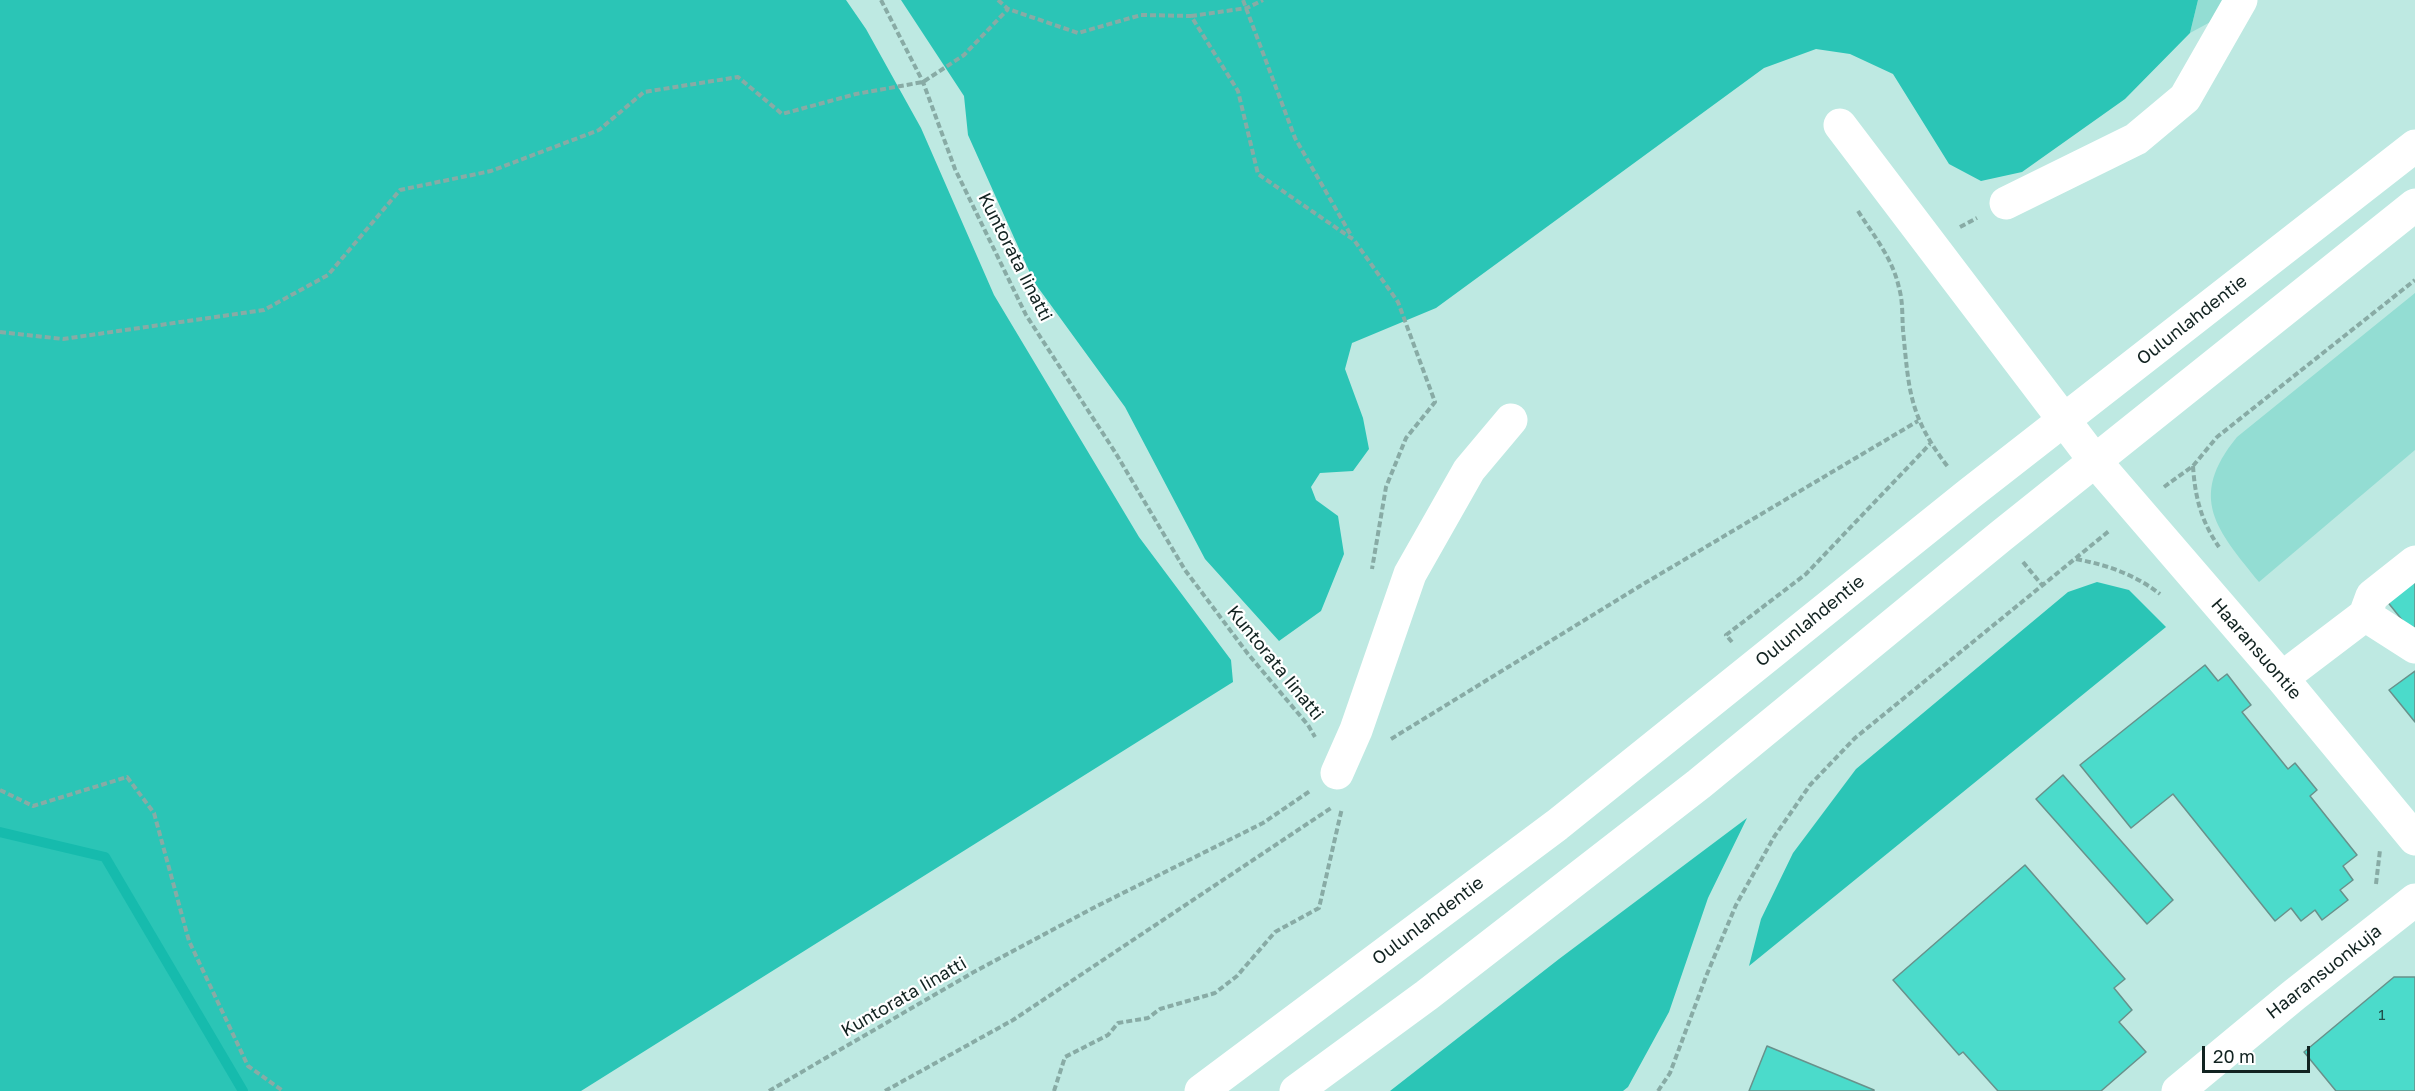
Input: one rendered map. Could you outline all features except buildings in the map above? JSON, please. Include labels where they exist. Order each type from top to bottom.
[{"type":"main road","points":[[2006,203],[2136,139],[2186,98],[2241,0]]},
{"type":"main road","name":"Haaransuontie","points":[[1840,125],[2062,421],[2282,678],[2415,839]]},
{"type":"main road","name":"Oulunlahdentie","points":[[1201,1091],[1557,825],[2062,421],[2415,146]]},
{"type":"main road","points":[[1296,1091],[1427,995],[1699,784],[2095,461],[2415,205]]},
{"type":"main road","points":[[1337,773],[1356,730],[1410,574],[1469,470],[1511,420]]},
{"type":"main road","points":[[2282,678],[2365,615],[2372,596],[2415,562]]},
{"type":"main road","points":[[2365,615],[2415,647]]},
{"type":"main road","name":"Haaransuonkuja","points":[[2178,1091],[2294,995],[2415,900]]},
{"type":"path","name":"Kuntorata Iinatti","points":[[769,1091],[972,973],[1097,906],[1263,824],[1337,773],[1308,725],[1248,654],[1185,570],[1115,452],[1026,315],[955,169],[923,82],[881,0]]},
{"type":"path","points":[[998,0],[1008,9],[1078,33],[1141,15],[1191,16],[1247,8],[1263,0]]},
{"type":"path","points":[[1243,0],[1296,138],[1354,240],[1398,303],[1435,402],[1406,438],[1386,487],[1371,576]]},
{"type":"path","points":[[0,332],[63,339],[264,310],[328,275],[400,190],[490,171],[599,130],[644,92],[738,77],[782,114],[856,94],[923,82],[964,55],[1008,9]]},
{"type":"path","points":[[1191,16],[1238,91],[1258,174],[1354,240]]},
{"type":"path","points":[[1930,242],[2006,203]]},
{"type":"path","points":[[1753,667],[1726,635],[1806,574],[1930,444],[1918,421],[1909,391],[1900,289],[1889,259],[1857,209]]},
{"type":"path","points":[[1658,1091],[1670,1073],[1736,905],[1774,837],[1810,785],[1855,738],[2135,509],[2193,466],[2202,451],[2217,437],[2415,280]]},
{"type":"path","points":[[1387,742],[1630,592],[1918,421]]},
{"type":"path","points":[[2076,559],[2104,565],[2132,575],[2167,599]]},
{"type":"path","points":[[0,790],[33,806],[127,777],[154,813],[189,941],[248,1066],[283,1091]]},
{"type":"path","points":[[885,1091],[1013,1020],[1344,799],[1319,908],[1275,932],[1237,976],[1215,993],[1160,1009],[1148,1017],[1118,1023],[1108,1035],[1065,1057],[1054,1091]]},
{"type":"path","points":[[2380,850],[2387,858]]},
{"type":"shaded area","points":[[0,0],[846,0],[866,29],[921,128],[994,295],[1139,537],[1231,660],[1233,682],[581,1091],[0,1091]]},
{"type":"shaded area","points":[[901,0],[2198,0],[2190,33],[2125,99],[2022,172],[1981,181],[1949,164],[1893,74],[1850,54],[1816,49],[1764,68],[1436,308],[1352,343],[1345,369],[1363,418],[1369,449],[1353,471],[1320,473],[1311,487],[1316,500],[1338,516],[1344,554],[1321,611],[1279,641],[1205,559],[1125,407],[1034,282],[968,135],[964,96]]},
{"type":"shaded area","points":[[2198,0],[2251,0],[2190,33]]},
{"type":"shaded area","points":[[2415,293],[2415,450],[2259,582],[2231,546],[2220,529],[2214,513],[2211,496],[2213,478],[2222,459],[2237,437]]},
{"type":"shaded area","points":[[2097,582],[2129,590],[2166,627],[1749,966],[1761,919],[1793,853],[1856,769],[2068,592]]},
{"type":"shaded area","points":[[1747,818],[1708,898],[1669,1012],[1628,1087],[1623,1091],[1390,1091],[1559,959]]},
{"type":"waterway","points":[[0,832],[105,857],[243,1091]]}]
